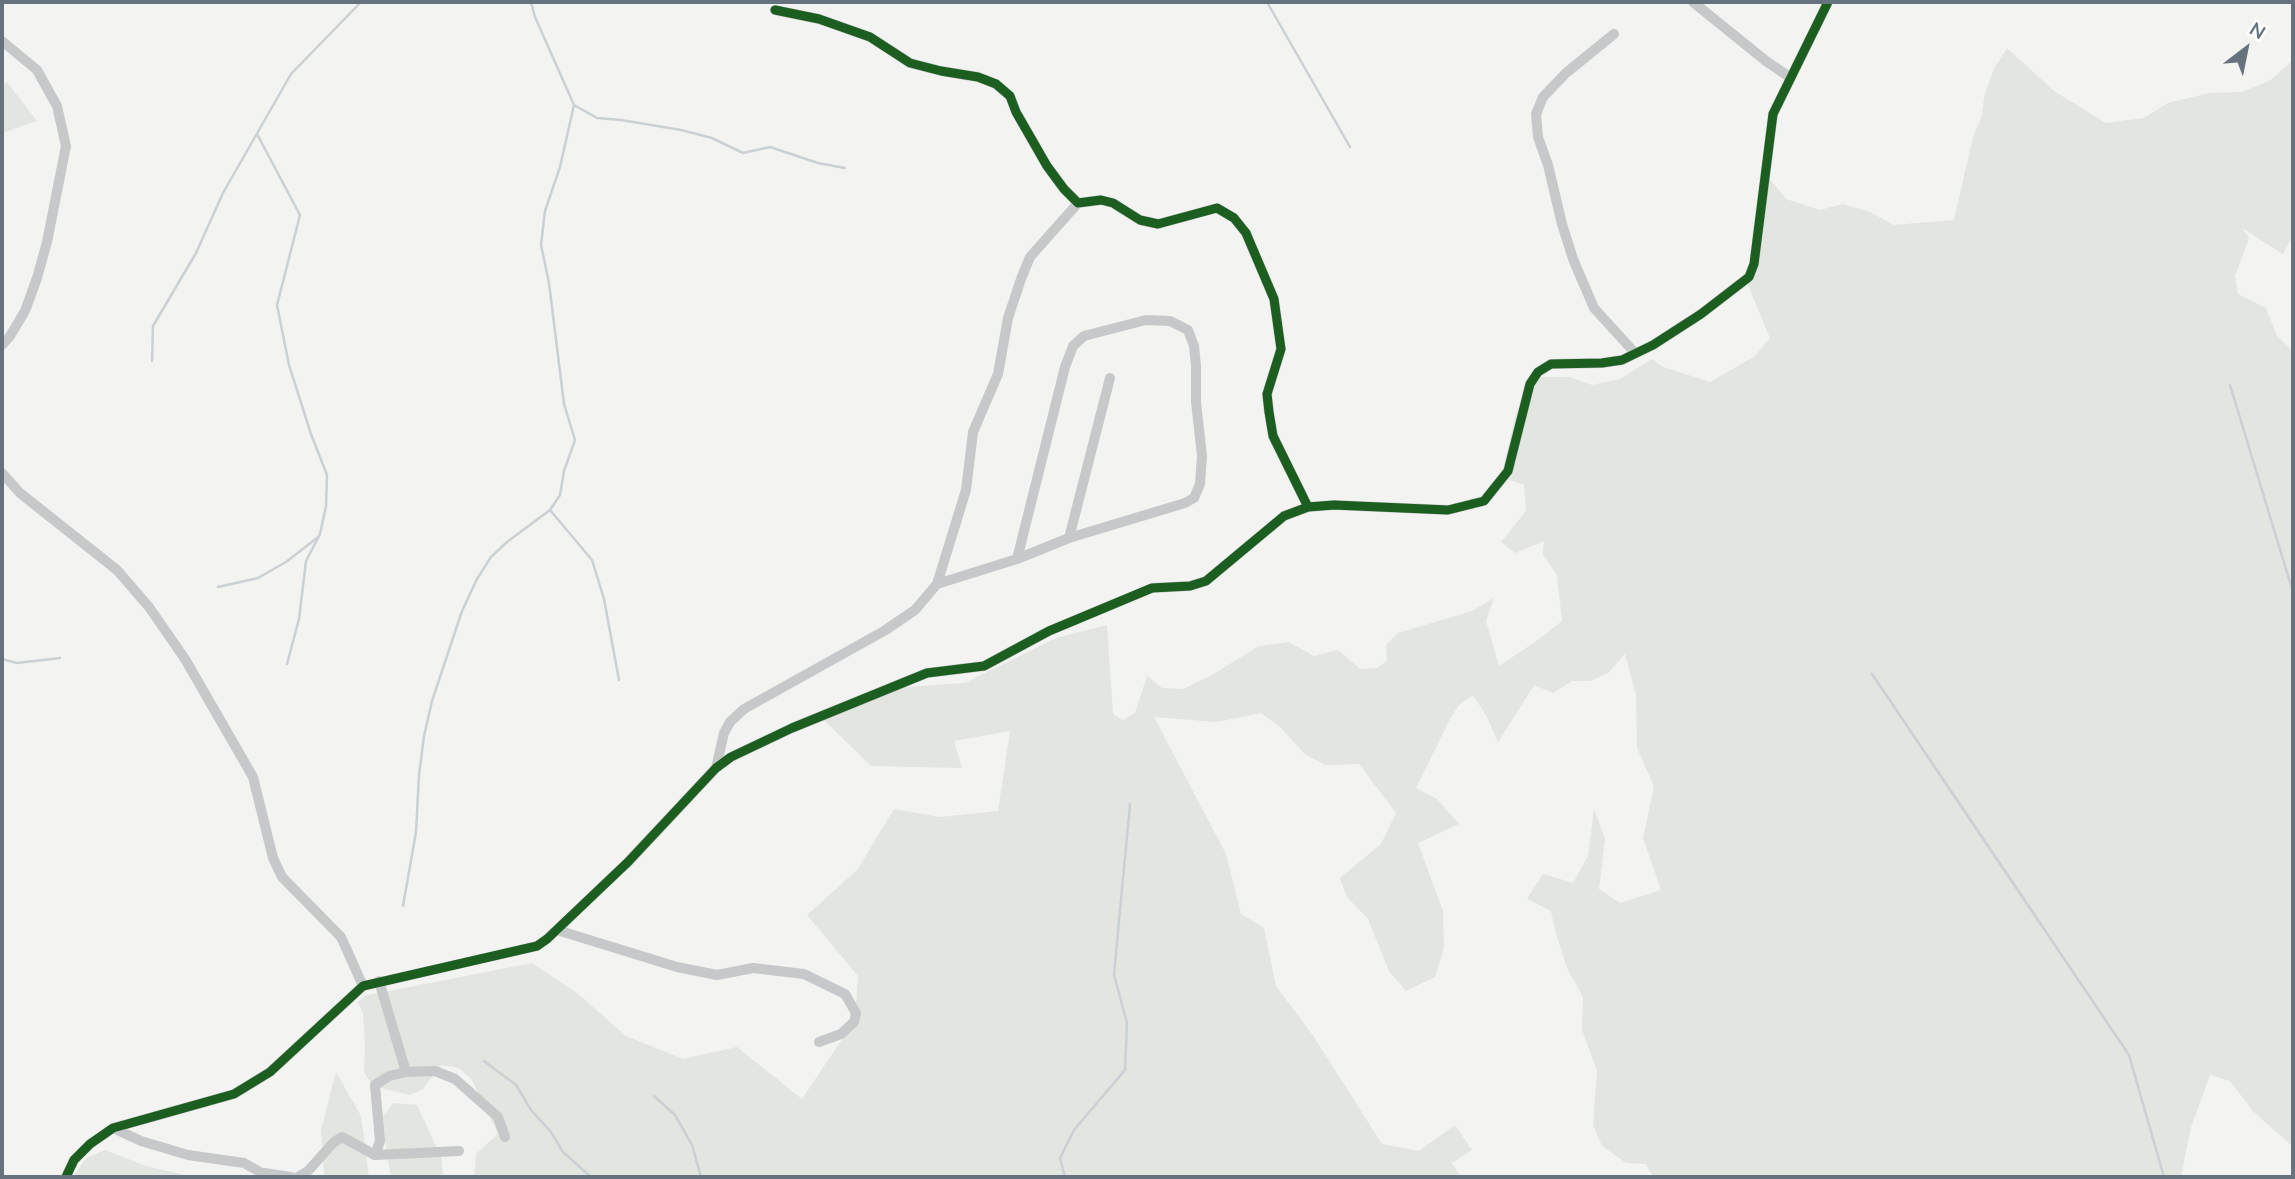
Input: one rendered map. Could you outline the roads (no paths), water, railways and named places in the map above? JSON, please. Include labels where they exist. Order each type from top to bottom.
[{"type":"street","points":[[1693,2],[1746,47],[1791,78]]},
{"type":"street","points":[[66,1177],[74,1160],[90,1144],[113,1128],[234,1094],[270,1072],[363,986],[537,946],[628,862],[716,768],[731,757],[793,727],[927,673],[984,666],[1049,631],[1152,588],[1190,586],[1206,580],[1284,516],[1308,507],[1334,505],[1448,510],[1484,501],[1508,471],[1530,384],[1538,372],[1551,364],[1602,363],[1622,359],[1653,345],[1702,314],[1749,277],[1754,264],[1773,114],[1828,2]]},
{"type":"street","points":[[775,10],[819,19],[870,37],[910,63],[978,77],[996,84],[1010,96],[1016,112],[1047,166],[1078,203]]},
{"type":"street","points":[[1614,34],[1566,73],[1543,97],[1536,114],[1538,137],[1573,259],[1594,308],[1634,352]]},
{"type":"street","points":[[2,345],[25,311],[37,278],[66,146],[57,106],[37,69],[4,44]]},
{"type":"street","points":[[716,768],[724,733],[730,722],[744,709],[884,631],[915,610],[937,584],[966,490],[974,432],[998,374],[1008,318],[1021,279],[1030,257],[1078,203],[1101,200],[1113,203],[1140,220],[1158,224],[1217,208],[1234,218],[1245,233],[1274,299],[1281,349],[1267,394],[1273,436],[1308,507]]},
{"type":"street","points":[[937,584],[1017,559],[1069,538],[1185,503],[1194,498],[1198,491],[1202,456],[1196,402],[1196,366],[1191,337],[1183,326],[1170,321],[1146,320],[1084,336],[1073,346],[1065,368],[1017,559]]},
{"type":"street","points":[[1069,538],[1110,378]]},
{"type":"street","points":[[2,473],[20,493],[117,570],[149,607],[186,659],[253,777],[273,858],[282,877],[341,937],[363,986]]},
{"type":"street","points":[[557,930],[677,967],[717,975],[753,968],[804,974],[845,994],[856,1013],[854,1022],[841,1034],[819,1042]]},
{"type":"street","points":[[379,981],[406,1072]]},
{"type":"street","points":[[375,1155],[380,1141],[374,1085],[389,1076],[406,1072],[435,1071],[455,1079],[498,1117],[505,1136]]},
{"type":"street","points":[[113,1128],[141,1141],[188,1155],[244,1163],[267,1175],[291,1177]]},
{"type":"street","points":[[298,1177],[308,1171],[333,1143],[342,1137],[375,1155],[459,1151]]},
{"type":"waterway","points":[[152,361],[153,326],[196,253],[223,193],[291,74],[361,2]]},
{"type":"waterway","points":[[403,906],[416,832],[424,736],[432,701],[462,611],[491,557],[550,510],[560,495],[564,471],[575,440],[564,404],[549,283],[541,245],[545,211],[560,167],[574,105],[531,2]]},
{"type":"waterway","points":[[1267,2],[1350,147]]},
{"type":"waterway","points":[[574,105],[597,118],[681,130],[712,138],[743,153],[770,147],[818,163],[845,168]]},
{"type":"waterway","points":[[257,134],[300,215],[277,305],[289,365],[327,475],[326,506],[320,534],[306,561],[299,619],[287,664]]},
{"type":"waterway","points":[[2230,385],[2293,592]]},
{"type":"waterway","points":[[550,510],[592,560],[604,599],[619,680]]},
{"type":"waterway","points":[[218,587],[258,578],[286,562],[317,538]]},
{"type":"waterway","points":[[2,659],[17,663],[60,658]]},
{"type":"waterway","points":[[1872,674],[2129,1055],[2164,1177]]},
{"type":"waterway","points":[[1065,1177],[1060,1158],[1074,1130],[1125,1070],[1127,1023],[1114,975],[1130,804]]},
{"type":"waterway","points":[[484,1061],[516,1085],[563,1152],[591,1177]]},
{"type":"waterway","points":[[654,1096],[675,1115],[692,1145],[701,1177]]}]
